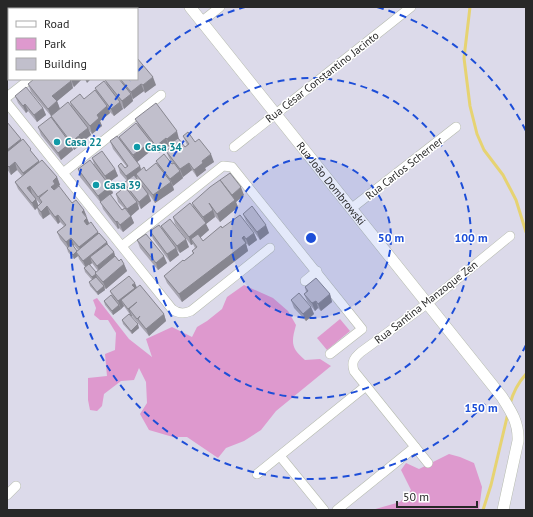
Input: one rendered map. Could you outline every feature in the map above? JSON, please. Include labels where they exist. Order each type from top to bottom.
[{"type":"street","name":"Rua João Dombrowski","points":[[190,7],[428,303],[502,397],[514,416],[522,441],[503,510]]},
{"type":"street","points":[[201,22],[220,7]]},
{"type":"street","name":"Rua César Constantino Jacinto","points":[[234,147],[411,7]]},
{"type":"street","points":[[7,97],[29,80]]},
{"type":"street","points":[[63,173],[161,95]]},
{"type":"street","points":[[7,103],[176,313],[182,314],[191,310],[270,248]]},
{"type":"street","name":"Rua Carlos Scherner","points":[[352,208],[456,127]]},
{"type":"street","points":[[122,246],[223,166],[229,166],[235,170],[317,270],[362,328],[330,354]]},
{"type":"street","name":"Rua Santina Manzoque Zen","points":[[366,386],[354,371],[352,365],[353,361],[361,352],[428,303],[510,236]]},
{"type":"street","points":[[305,281],[317,270]]},
{"type":"street","points":[[257,474],[366,386],[428,463]]},
{"type":"street","points":[[337,510],[415,447]]},
{"type":"street","points":[[280,456],[324,510]]},
{"type":"street","points":[[7,495],[16,486]]},
{"type":"green space","points":[[244,285],[273,298],[288,311],[296,325],[293,336],[293,345],[300,356],[305,360],[320,359],[331,366],[276,411],[261,430],[244,441],[226,448],[218,458],[187,437],[173,437],[149,430],[140,414],[147,403],[146,382],[139,368],[134,380],[121,381],[104,394],[102,406],[97,411],[90,410],[88,400],[88,378],[107,376],[105,354],[115,350],[116,333],[108,320],[100,320],[94,315],[96,308],[93,300],[97,298],[129,339],[152,357],[146,339],[172,327],[192,337],[197,327],[222,309],[227,297]]},
{"type":"green space","points":[[340,319],[350,331],[327,350],[317,338]]},
{"type":"green space","points":[[449,454],[474,463],[482,487],[479,510],[372,510],[400,502],[411,490],[401,470],[406,463],[419,469]]},
{"type":"building","points":[[50,7],[80,8],[50,8]]},
{"type":"building","points":[[81,7],[95,8],[82,8]]},
{"type":"building","points":[[8,31],[8,60],[7,59]]},
{"type":"building","points":[[138,59],[153,77],[131,92],[121,80],[138,80]]},
{"type":"building","points":[[33,80],[71,81],[52,96],[57,101],[48,109],[28,84]]},
{"type":"building","points":[[105,80],[120,80],[131,94],[122,101]]},
{"type":"building","points":[[104,81],[120,102],[111,109],[95,88]]},
{"type":"building","points":[[26,87],[43,108],[34,115],[25,104],[23,106],[15,96]]},
{"type":"building","points":[[95,90],[107,106],[97,115],[99,118],[90,126],[70,102],[80,94],[84,99]]},
{"type":"building","points":[[68,102],[88,128],[71,142],[51,116]]},
{"type":"building","points":[[156,103],[177,131],[156,146],[135,119]]},
{"type":"building","name":"Casa 22","points":[[51,117],[70,143],[58,153],[38,127]]},
{"type":"building","points":[[7,122],[21,139],[7,150]]},
{"type":"building","points":[[136,123],[151,142],[133,155],[119,137]]},
{"type":"building","points":[[188,132],[195,142],[199,139],[211,154],[194,170],[189,163],[180,169],[166,151],[175,144],[173,142],[178,138],[185,147],[189,144],[183,136]]},
{"type":"building","points":[[117,136],[140,166],[126,176],[118,166],[121,163],[125,168],[128,166],[110,141]]},
{"type":"building","points":[[23,139],[39,161],[23,173],[15,162],[9,167],[7,165],[7,152]]},
{"type":"building","points":[[102,151],[115,169],[105,176],[92,158]]},
{"type":"building","points":[[164,154],[180,171],[170,179],[156,161]]},
{"type":"building","points":[[42,160],[57,177],[53,181],[55,184],[51,187],[54,190],[59,186],[72,203],[76,200],[84,210],[82,212],[87,218],[84,221],[87,225],[91,222],[98,232],[79,247],[71,238],[66,242],[57,232],[66,225],[58,215],[55,217],[47,206],[41,212],[37,207],[42,202],[39,198],[48,190],[38,197],[30,186],[27,188],[36,199],[32,203],[15,182]]},
{"type":"building","name":"Casa 39","points":[[90,160],[110,186],[98,196],[78,169]]},
{"type":"building","points":[[156,163],[171,182],[153,195],[136,174],[144,167],[146,171]]},
{"type":"building","points":[[230,173],[241,187],[232,195],[220,180]]},
{"type":"building","points":[[134,175],[148,194],[139,202],[124,183]]},
{"type":"building","points":[[220,180],[235,200],[217,214],[209,203],[213,210],[203,217],[192,203]]},
{"type":"building","points":[[125,187],[137,202],[127,209],[116,194]]},
{"type":"building","points":[[110,194],[122,210],[125,208],[131,216],[120,225],[100,202]]},
{"type":"building","points":[[190,203],[206,223],[189,237],[173,217]]},
{"type":"building","points":[[252,206],[266,225],[257,232],[243,214]]},
{"type":"building","points":[[240,215],[254,233],[246,239],[244,236],[242,238],[246,243],[179,294],[164,276],[194,253],[192,251],[197,247],[191,239],[198,234],[203,241],[221,226],[222,228]]},
{"type":"building","points":[[170,219],[186,239],[177,246],[161,226]]},
{"type":"building","points":[[159,225],[176,248],[167,254],[150,231]]},
{"type":"building","points":[[99,233],[107,242],[83,261],[76,252]]},
{"type":"building","points":[[146,234],[164,256],[156,263],[137,240]]},
{"type":"building","points":[[72,244],[77,251],[73,255],[67,248]]},
{"type":"building","points":[[107,244],[114,252],[97,266],[90,257]]},
{"type":"building","points":[[115,256],[119,261],[121,259],[124,264],[103,282],[95,273]]},
{"type":"building","points":[[89,264],[96,272],[96,274],[92,277],[84,268]]},
{"type":"building","points":[[129,276],[135,283],[132,285],[135,288],[118,301],[110,291]]},
{"type":"building","points":[[96,277],[104,286],[97,292],[89,282]]},
{"type":"building","points":[[316,278],[330,294],[318,304],[316,301],[312,303],[304,294],[308,291],[305,287]]},
{"type":"building","points":[[140,285],[164,314],[146,329],[138,319],[140,316],[137,319],[129,309],[137,302],[128,309],[121,300]]},
{"type":"building","points":[[299,293],[311,307],[303,314],[291,300]]},
{"type":"building","points":[[111,295],[119,305],[112,311],[104,301]]},
{"type":"building","points":[[129,314],[138,324],[131,331],[122,320]]},
{"type":"waterway","points":[[470,7],[464,58],[470,106],[477,134],[484,150],[503,175],[516,200],[526,232]]},
{"type":"waterway","points":[[510,404],[516,388],[526,374]]},
{"type":"waterway","points":[[483,510],[491,485],[508,413]]},
{"type":"place","name":"Casa 22","points":[[57,142]]},
{"type":"place","name":"Casa 34","points":[[137,147]]},
{"type":"place","name":"Casa 39","points":[[96,185]]}]
